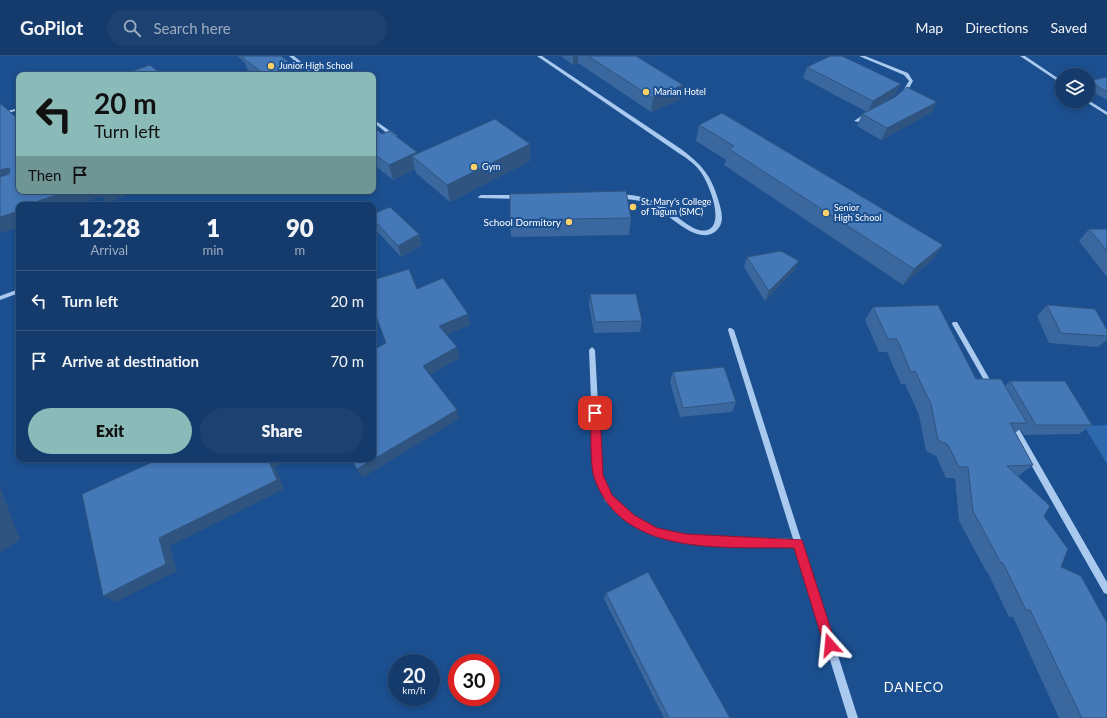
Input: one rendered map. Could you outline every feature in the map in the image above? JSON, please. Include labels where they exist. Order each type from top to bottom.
[{"type":"street","points":[[291,56],[311,72]]},
{"type":"street","points":[[539,56],[676,149],[702,169],[711,184],[720,216],[716,227],[710,231],[700,233],[690,229],[661,206],[649,201],[633,196],[610,196]]},
{"type":"street","points":[[861,56],[906,74],[911,81],[905,92],[900,96]]},
{"type":"street","points":[[1022,56],[1055,79]]},
{"type":"street","points":[[1095,106],[1107,114]]},
{"type":"street","points":[[0,114],[16,110]]},
{"type":"street","points":[[856,121],[875,110]]},
{"type":"street","points":[[376,122],[402,142]]},
{"type":"street","points":[[481,197],[527,197]]},
{"type":"street","points":[[0,298],[16,292]]},
{"type":"street","points":[[955,324],[994,392]]},
{"type":"street","points":[[731,330],[853,718]]},
{"type":"street","points":[[592,350],[598,475],[608,498],[630,518],[656,532],[686,539],[798,543]]},
{"type":"street","points":[[1010,420],[1107,590]]},
{"type":"shaded area","points":[[1107,425],[1107,464],[1084,426]]},
{"type":"building","points":[[281,56],[302,72],[261,72],[242,57]]},
{"type":"building","points":[[588,56],[636,56],[683,85],[653,98]]},
{"type":"building","points":[[830,56],[842,56],[901,84],[873,101],[807,67]]},
{"type":"building","points":[[150,65],[158,72],[130,72]]},
{"type":"building","points":[[1107,77],[1107,92],[1095,85],[1095,80]]},
{"type":"building","points":[[907,87],[937,102],[887,128],[862,114],[895,97]]},
{"type":"building","points":[[0,103],[16,117],[16,194],[60,194],[38,202],[16,202],[16,212],[0,217],[0,177],[9,174],[10,169],[0,170]]},
{"type":"building","points":[[722,113],[943,245],[914,269],[729,149],[734,146],[699,125]]},
{"type":"building","points":[[495,119],[530,144],[447,185],[412,156]]},
{"type":"building","points":[[376,129],[382,134],[389,131],[417,152],[389,165],[376,155]]},
{"type":"building","points":[[626,191],[631,218],[510,220],[510,194]]},
{"type":"building","points":[[390,207],[419,234],[398,246],[376,222],[376,213]]},
{"type":"building","points":[[1089,229],[1107,229],[1107,251]]},
{"type":"building","points":[[781,251],[799,261],[769,291],[747,257]]},
{"type":"building","points":[[409,269],[417,289],[443,278],[468,314],[439,326],[457,347],[423,366],[457,410],[376,458],[376,348],[386,343],[376,316],[376,279]]},
{"type":"building","points":[[590,294],[636,294],[642,321],[595,322]]},
{"type":"building","points":[[938,305],[976,379],[1001,379],[1027,423],[1010,423],[1033,465],[1007,466],[1050,506],[1044,516],[1068,549],[1061,567],[1081,576],[1107,623],[1107,718],[1082,718],[1030,610],[1026,610],[1003,563],[1001,563],[973,511],[968,467],[959,467],[948,445],[938,440],[931,404],[915,371],[911,372],[897,339],[888,339],[873,307]]},
{"type":"building","points":[[1047,305],[1095,309],[1107,330],[1107,336],[1061,333]]},
{"type":"building","points":[[724,367],[736,402],[683,408],[673,372]]},
{"type":"building","points":[[1010,381],[1065,381],[1092,425],[1036,425]]},
{"type":"building","points":[[152,462],[269,462],[277,480],[159,538],[166,564],[103,596],[82,494]]},
{"type":"building","points":[[353,462],[369,462],[357,469]]},
{"type":"building","points":[[648,572],[730,718],[669,718],[606,593]]},
{"type":"place","name":"Junior High School","points":[[271,66]]},
{"type":"place","name":"Marian Hotel","points":[[646,92]]},
{"type":"place","name":"Gym","points":[[474,167]]},
{"type":"place","name":"St. Mary's College of Tagum (SMC)","points":[[633,207]]},
{"type":"place","name":"Senior High School","points":[[826,213]]},
{"type":"place","name":"School Dormitory","points":[[569,222]]},
{"type":"district","name":"DANECO","points":[[914,687]]},
{"type":"route","points":[[595,413],[598,475],[608,498],[630,518],[656,532],[686,539],[798,543],[830,645]]}]
